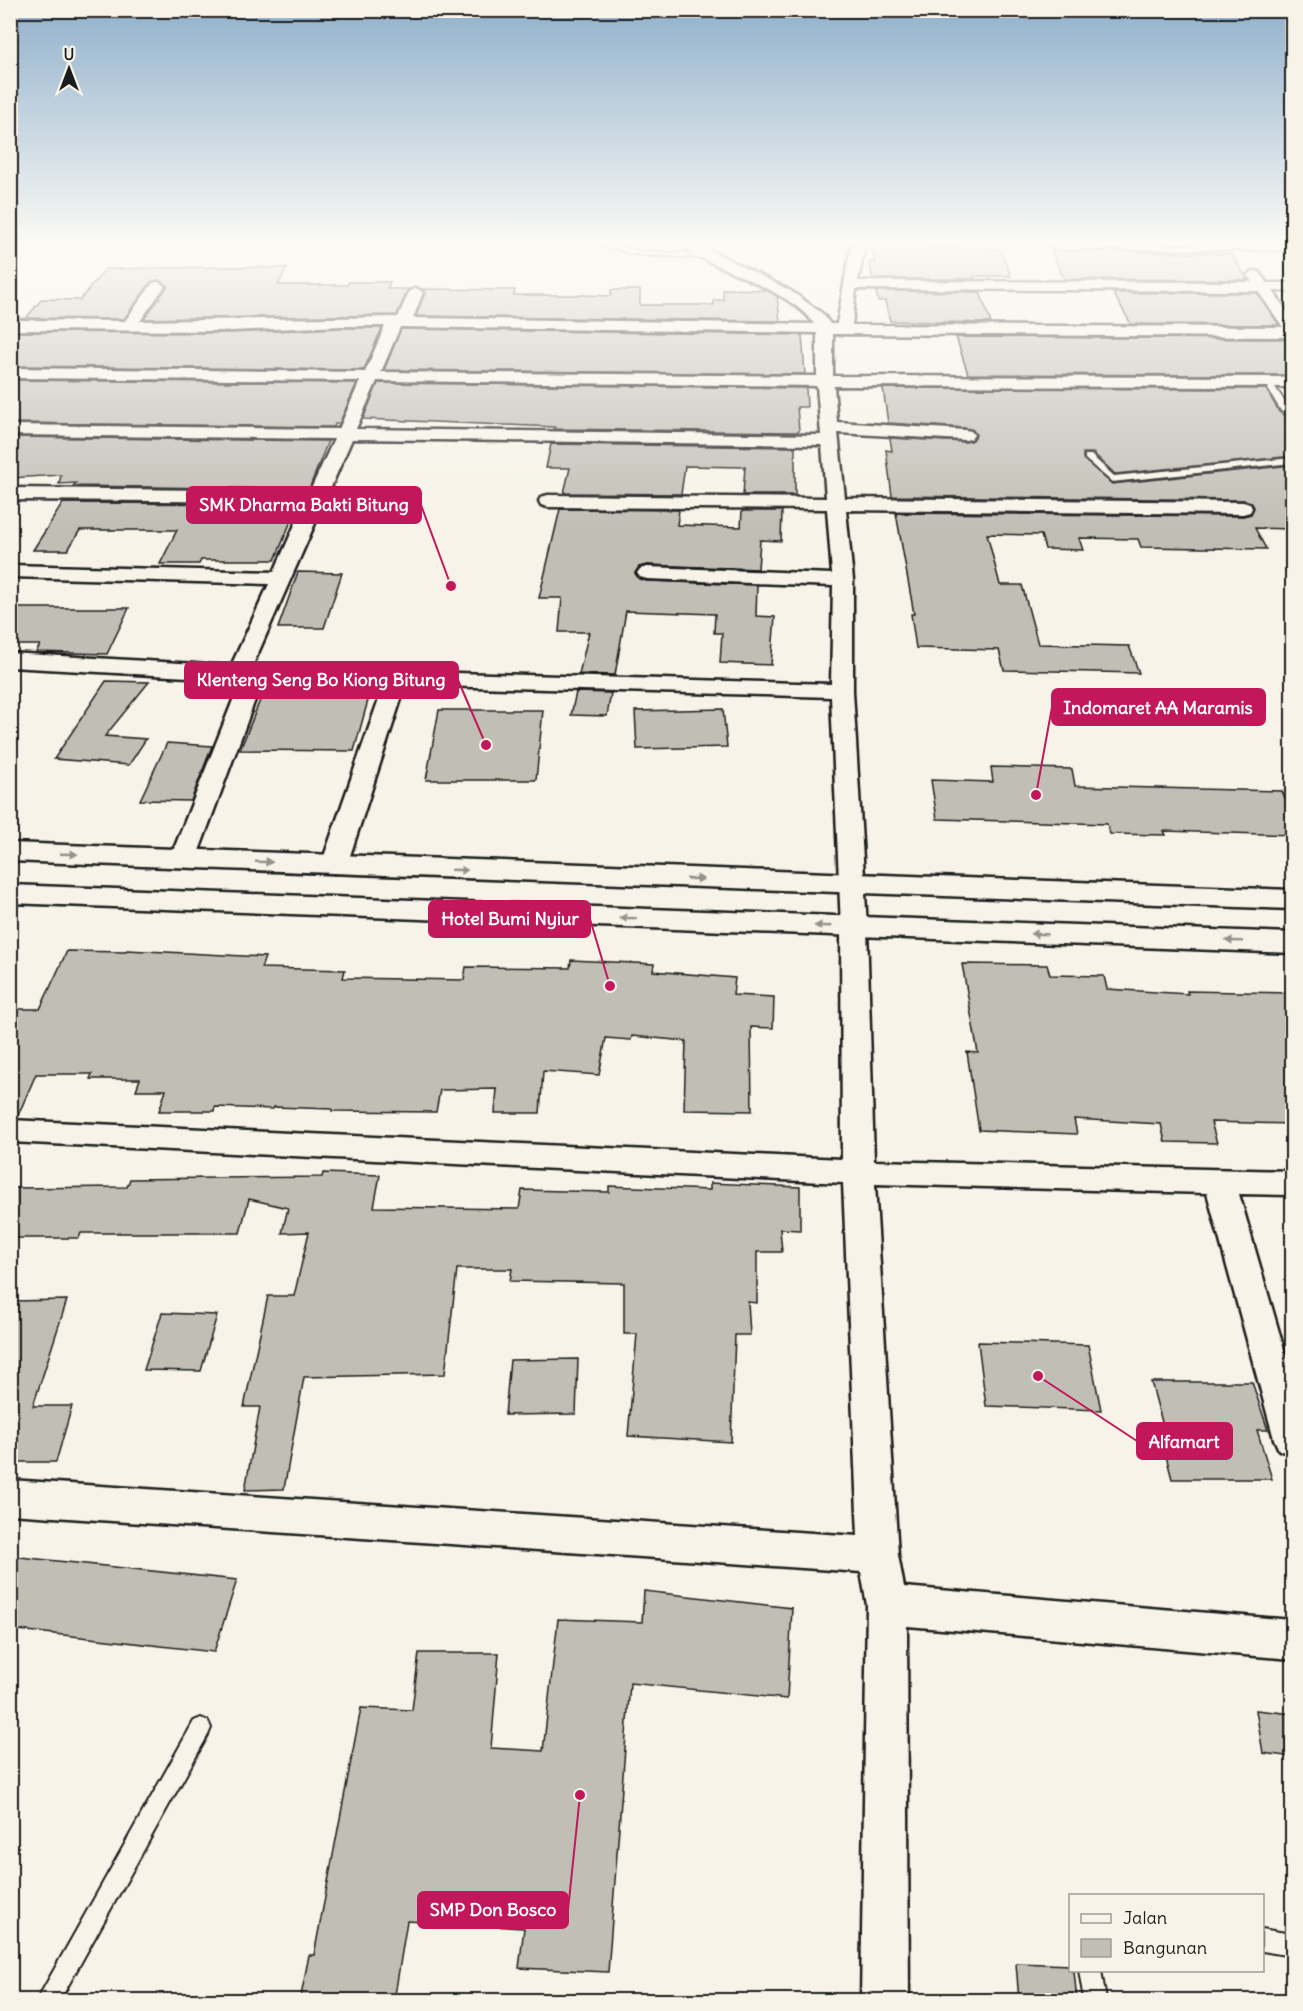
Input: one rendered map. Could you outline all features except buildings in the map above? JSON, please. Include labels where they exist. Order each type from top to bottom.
[{"type":"street","points":[[183,859],[246,673],[282,578],[344,433],[391,339]]},
{"type":"street","points":[[833,339],[825,381],[843,580],[842,691],[854,927],[859,1172],[878,1555],[887,1605],[885,2001]]},
{"type":"street","points":[[10,373],[825,381],[1293,382]]},
{"type":"street","points":[[10,430],[965,435]]},
{"type":"street","points":[[10,494],[318,497]]},
{"type":"street","points":[[548,501],[838,506],[1243,508]]},
{"type":"street","points":[[10,571],[282,578]]},
{"type":"street","points":[[647,573],[843,580]]},
{"type":"street","points":[[10,660],[246,673],[842,691]]},
{"type":"street","points":[[339,907],[344,865],[392,693]]},
{"type":"street","points":[[10,852],[1293,900]]},
{"type":"street","points":[[10,894],[1293,943]]},
{"type":"street","points":[[10,1131],[859,1172],[1293,1184]]},
{"type":"street","points":[[1220,1182],[1293,1439]]},
{"type":"street","points":[[10,1497],[878,1555]]},
{"type":"street","points":[[887,1605],[1293,1639]]},
{"type":"lane","points":[[1272,390],[1284,409],[1293,417]]},
{"type":"lane","points":[[1088,457],[1112,479],[1293,461]]},
{"type":"lane","points":[[48,2001],[201,1728]]},
{"type":"lane","points":[[1264,1940],[1293,1945]]},
{"type":"lane","points":[[1090,1972],[1095,2001]]},
{"type":"place","name":"SMK Dharma Bakti Bitung","points":[[451,586]]},
{"type":"place","name":"Klenteng Seng Bo Kiong Bitung","points":[[486,745]]},
{"type":"place","name":"Indomaret AA Maramis","points":[[1036,795]]},
{"type":"place","name":"Hotel Bumi Nyiur","points":[[610,986]]},
{"type":"place","name":"Alfamart","points":[[1038,1376]]},
{"type":"place","name":"SMP Don Bosco","points":[[580,1795]]}]
